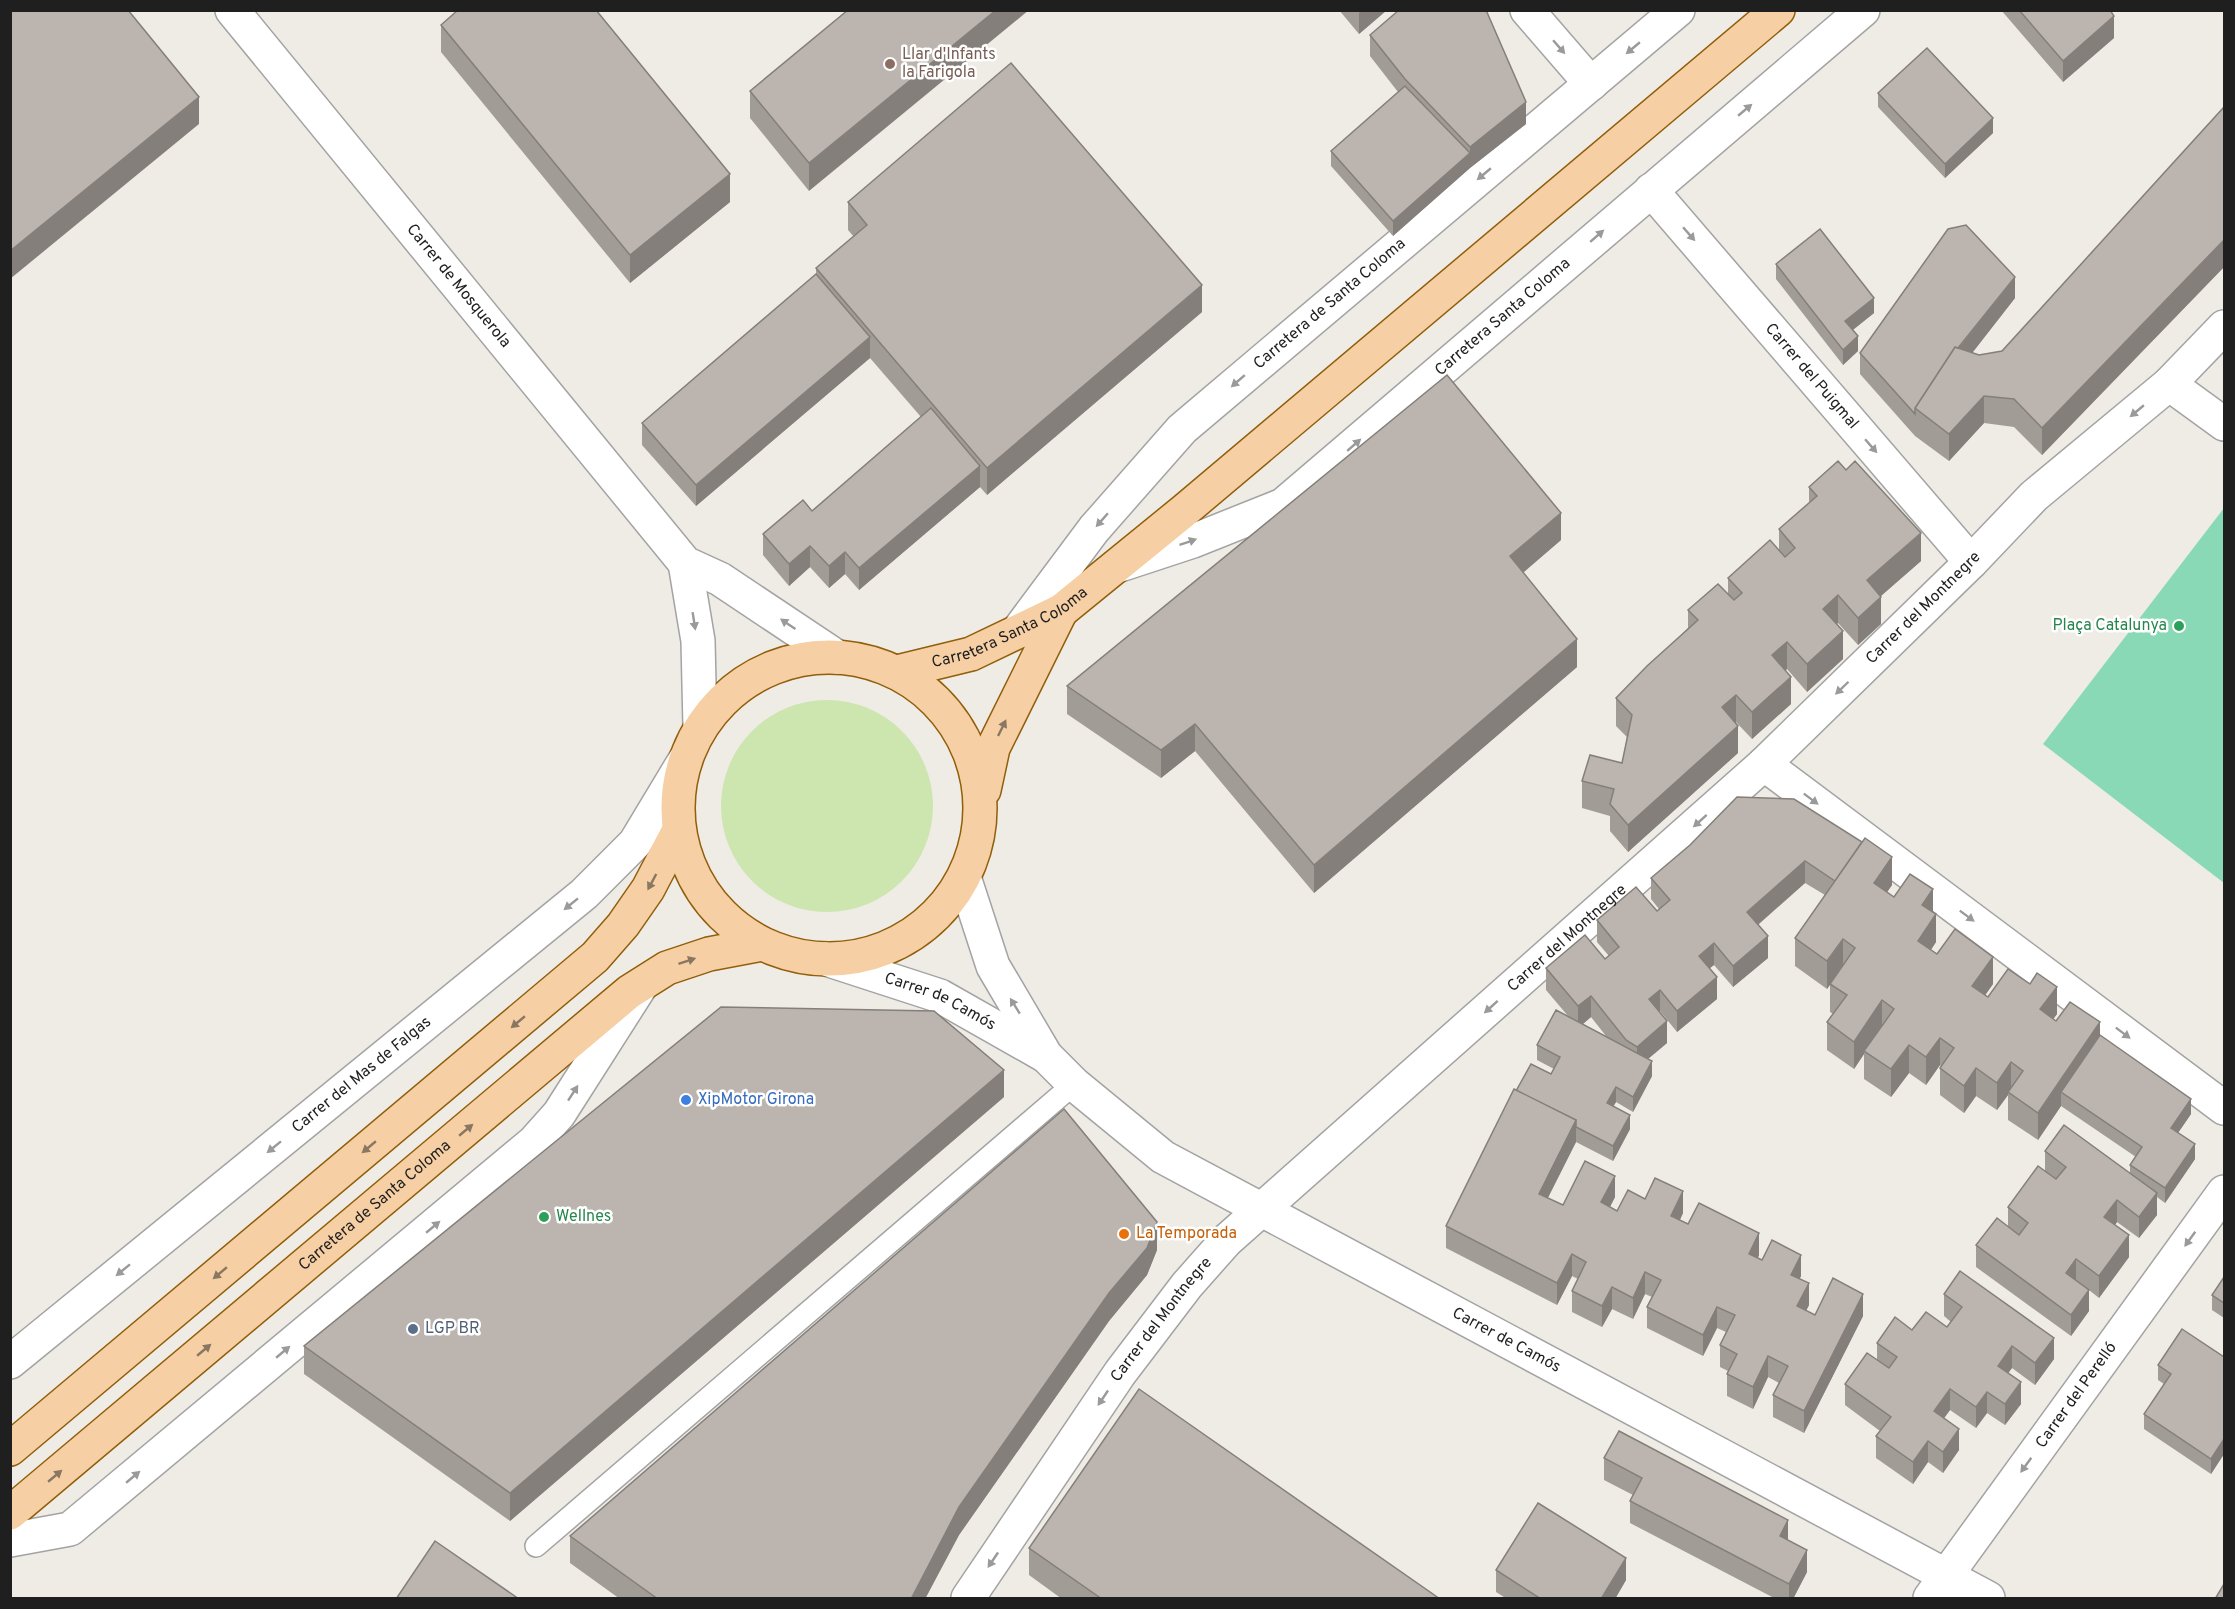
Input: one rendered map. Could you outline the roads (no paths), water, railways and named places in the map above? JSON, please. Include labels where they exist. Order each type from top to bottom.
[{"type":"main road","name":"Carretera Santa Coloma","points":[[897,672],[971,654],[1061,611],[1194,502],[1778,10]]},
{"type":"main road","points":[[981,804],[974,763],[957,726],[930,695],[897,672],[867,661],[837,657],[805,658],[774,667],[745,681],[720,702],[700,727],[685,760],[677,806],[679,830],[691,870],[707,897],[727,920],[762,944],[783,952],[826,959],[863,954],[907,938],[930,921],[949,900],[964,877],[977,842],[981,804],[993,748],[1061,611]]},
{"type":"main road","points":[[10,1449],[595,957],[623,925],[648,889],[679,830]]},
{"type":"main road","name":"Carretera de Santa Coloma","points":[[10,1513],[611,1007],[667,968],[709,954],[762,944]]},
{"type":"street","name":"Carrer de Mosquerola","points":[[232,10],[685,563],[720,579],[837,657]]},
{"type":"street","points":[[1527,10],[1591,84]]},
{"type":"street","name":"Carretera de Santa Coloma","points":[[1018,631],[1094,529],[1182,429],[1678,10]]},
{"type":"street","name":"Carretera Santa Coloma","points":[[1112,568],[1192,541],[1283,505],[1863,10]]},
{"type":"street","name":"Carrer del Puigmal","points":[[1651,190],[1971,562]]},
{"type":"street","name":"Carrer del Montnegre","points":[[973,1597],[1120,1373],[1186,1285],[1226,1241],[1263,1211],[1764,764],[1971,562],[2034,496],[2169,384],[2224,327]]},
{"type":"street","points":[[2169,384],[2224,424]]},
{"type":"street","name":"Carrer de Mosquerola","points":[[685,563],[698,641],[700,727]]},
{"type":"street","name":"Carrer del Mas de Falgas","points":[[10,1362],[584,894],[635,843],[685,760]]},
{"type":"street","points":[[1764,764],[2224,1108]]},
{"type":"street","name":"Carrer de Camós","points":[[964,877],[993,966],[1046,1056],[1074,1084],[1163,1157],[1938,1587],[1988,1599]]},
{"type":"street","name":"Carrer de Camós","points":[[826,959],[940,996],[1046,1056]]},
{"type":"street","points":[[10,1540],[70,1529],[534,1142],[559,1114],[643,983]]},
{"type":"street","name":"Carrer del Perelló","points":[[1938,1587],[2224,1192]]},
{"type":"lane","points":[[536,1545],[1074,1084]]},
{"type":"place","name":"Llar d'Infants la Farigola","points":[[890,64]]},
{"type":"place","name":"Plaça Catalunya","points":[[2179,626]]},
{"type":"place","name":"XipMotor Girona","points":[[686,1100]]},
{"type":"place","name":"Wellnes","points":[[544,1217]]},
{"type":"place","name":"La Temporada","points":[[1124,1234]]},
{"type":"place","name":"LGP BR","points":[[413,1329]]}]
